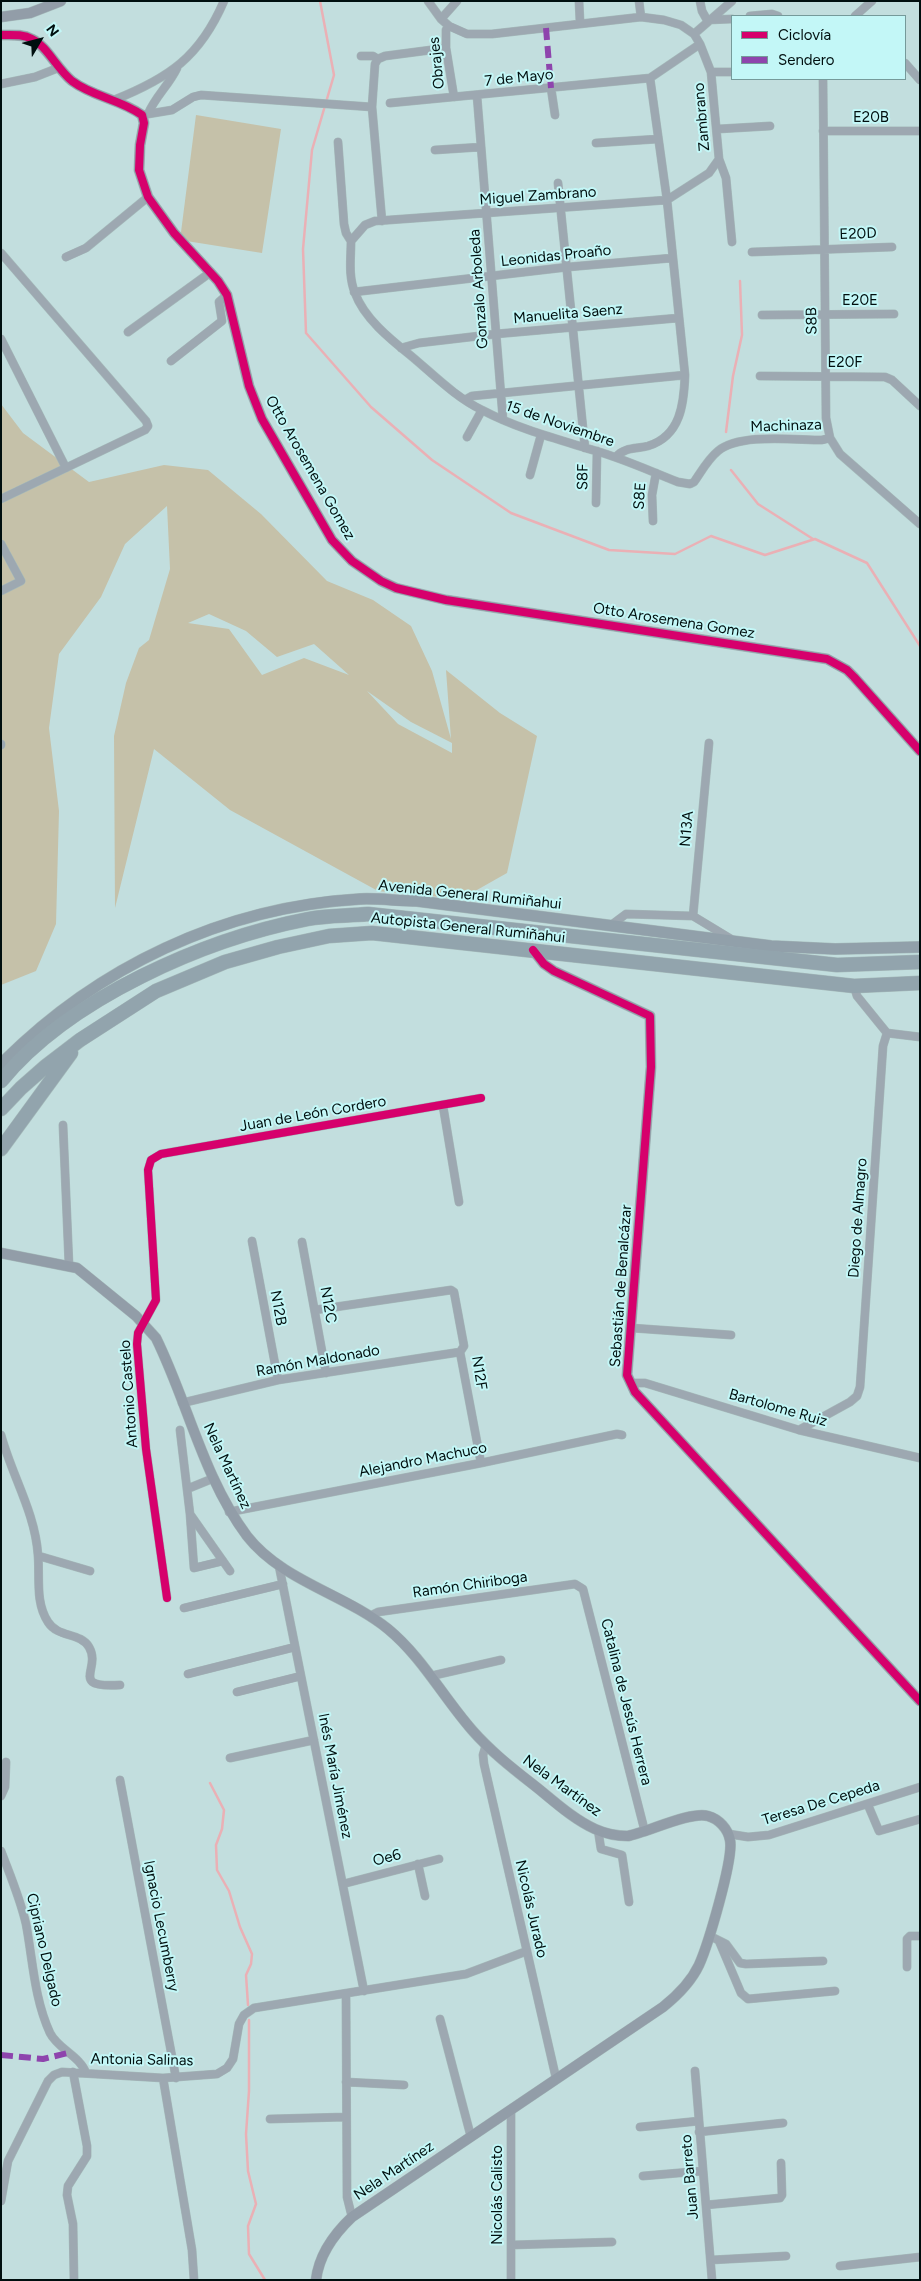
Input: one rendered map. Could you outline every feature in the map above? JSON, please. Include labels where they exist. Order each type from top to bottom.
[{"type":"highway","name":"Autopista General Rumiñahui","points":[[1,1081],[56,1030],[96,1002],[136,979],[198,950],[309,918],[368,914],[837,965],[920,962]]},
{"type":"highway","name":"Autopista General Rumiñahui","points":[[1,1109],[33,1077],[80,1040],[156,991],[225,962],[278,947],[329,936],[372,933],[854,986],[920,983]]},
{"type":"highway","points":[[1,1149],[80,1040]]},
{"type":"main road","name":"Avenida General Rumiñahui","points":[[1,1064],[61,1011],[104,980],[189,937],[262,914],[315,904],[371,900],[417,901],[735,941],[835,950],[920,947]]},
{"type":"street","points":[[1,17],[30,13],[61,1]]},
{"type":"street","points":[[114,100],[149,85],[184,62],[206,36],[224,1]]},
{"type":"street","points":[[441,19],[457,1]]},
{"type":"street","points":[[579,1],[580,22]]},
{"type":"street","points":[[639,1],[641,17]]},
{"type":"street","points":[[700,1],[702,11],[707,20]]},
{"type":"street","points":[[429,3],[449,26],[467,34],[492,34],[580,22],[641,17],[664,20],[681,25],[694,34],[707,20],[732,1]]},
{"type":"street","points":[[865,13],[872,1]]},
{"type":"street","points":[[761,15],[775,15]]},
{"type":"street","points":[[707,20],[731,19]]},
{"type":"street","name":"Obrajes","points":[[449,26],[446,30],[446,48],[454,97]]},
{"type":"street","name":"Zambrano","points":[[694,34],[712,72],[719,159],[726,178],[732,242]]},
{"type":"street","points":[[1,35],[25,36],[33,39],[39,43],[58,68],[89,92],[114,100],[145,115],[172,110],[193,97],[201,95],[372,107]]},
{"type":"street","points":[[650,78],[700,44]]},
{"type":"street","points":[[382,221],[372,107],[375,64],[378,59],[385,56],[446,48]]},
{"type":"street","points":[[361,56],[373,56],[378,59]]},
{"type":"street","points":[[906,64],[920,80]]},
{"type":"street","points":[[1,84],[36,77],[58,68]]},
{"type":"street","points":[[145,115],[152,103],[172,80],[177,68]]},
{"type":"street","points":[[712,72],[731,72]]},
{"type":"street","name":"7 de Mayo","points":[[390,103],[650,78]]},
{"type":"street","name":"15 de Noviembre","points":[[338,142],[344,224],[346,233],[351,241],[350,272],[354,292],[361,306],[370,317],[401,348],[465,400],[482,410],[541,435],[616,457],[620,452],[649,446],[669,433],[676,425],[681,411],[685,375],[667,200],[650,78]]},
{"type":"street","name":"S8B","points":[[823,80],[826,418],[830,438],[840,454],[920,524]]},
{"type":"street","points":[[551,88],[555,115]]},
{"type":"street","name":"Gonzalo Arboleda","points":[[477,96],[503,420]]},
{"type":"street","name":"Otto Arosemena Gomez","points":[[145,115],[140,145],[139,170],[148,197],[174,233],[210,272],[227,295],[248,386],[262,419],[332,540],[352,561],[381,581],[396,588],[446,600],[827,659],[850,673],[920,751]]},
{"type":"street","points":[[718,129],[770,126]]},
{"type":"street","name":"E20B","points":[[823,131],[920,132]]},
{"type":"street","points":[[596,143],[658,139]]},
{"type":"street","points":[[435,150],[481,147]]},
{"type":"street","name":"Miguel Zambrano","points":[[351,241],[365,225],[382,221],[667,200],[709,173],[719,159]]},
{"type":"street","points":[[558,183],[586,448]]},
{"type":"street","points":[[66,257],[86,248],[148,197]]},
{"type":"street","name":"E20D","points":[[752,252],[892,247]]},
{"type":"street","points":[[1,254],[147,424],[145,430],[1,499]]},
{"type":"street","name":"Leonidas Proaño","points":[[354,292],[568,267],[672,258]]},
{"type":"street","points":[[128,332],[210,272]]},
{"type":"street","points":[[170,361],[222,321],[218,302],[227,295]]},
{"type":"street","name":"E20E","points":[[762,316],[894,314]]},
{"type":"street","name":"Manuelita Saenz","points":[[401,348],[419,343],[496,334],[678,318]]},
{"type":"street","points":[[1,339],[66,468]]},
{"type":"street","points":[[465,400],[472,396],[685,375]]},
{"type":"street","name":"E20F","points":[[760,376],[888,378],[920,406]]},
{"type":"street","points":[[467,438],[482,410]]},
{"type":"street","points":[[530,475],[541,435]]},
{"type":"street","name":"Machinaza","points":[[616,457],[690,484],[694,482],[718,451],[730,444],[745,440],[822,440],[830,438]]},
{"type":"street","name":"S8F","points":[[596,503],[597,451]]},
{"type":"street","name":"S8E","points":[[653,521],[652,495],[656,473]]},
{"type":"street","points":[[1,544],[21,581],[1,592]]},
{"type":"street","name":"N13A","points":[[693,916],[709,743]]},
{"type":"street","points":[[610,926],[626,914],[693,916],[735,941]]},
{"type":"street","name":"Sebastián de Benalcázar","points":[[533,950],[544,964],[554,971],[650,1016],[651,1067],[627,1375],[630,1384],[635,1392],[920,1701]]},
{"type":"street","points":[[854,986],[857,996],[888,1033],[920,1037]]},
{"type":"street","name":"Diego de Almagro","points":[[799,1430],[850,1402],[857,1396],[860,1387],[883,1046],[888,1033]]},
{"type":"street","name":"Juan de León Cordero","points":[[151,1160],[161,1154],[481,1098]]},
{"type":"street","points":[[443,1106],[459,1202]]},
{"type":"street","points":[[63,1125],[69,1265]]},
{"type":"street","name":"Antonio Castelo","points":[[151,1160],[148,1170],[156,1300],[138,1333],[137,1344],[146,1449],[167,1598]]},
{"type":"street","name":"N12B","points":[[252,1242],[278,1380]]},
{"type":"street","name":"N12C","points":[[302,1242],[326,1373]]},
{"type":"street","name":"Nela Martínez","points":[[1,1253],[69,1265],[83,1271],[143,1324],[156,1338],[229,1512],[249,1539],[279,1566],[370,1616],[399,1640],[431,1676],[486,1745],[569,1813],[598,1830],[616,1836],[645,1832],[700,1815],[713,1818],[729,1834],[730,1855],[710,1936],[696,1970],[676,1997],[352,2217],[337,2231],[328,2245],[316,2280]]},
{"type":"street","name":"N12F","points":[[315,1310],[451,1290],[456,1295],[464,1346],[460,1352],[481,1463]]},
{"type":"street","points":[[632,1328],[731,1335]]},
{"type":"street","name":"Ramón Maldonado","points":[[182,1403],[278,1380],[460,1352]]},
{"type":"street","name":"Bartolome Ruiz","points":[[630,1384],[645,1383],[799,1430],[920,1458]]},
{"type":"street","points":[[180,1430],[194,1568],[223,1561]]},
{"type":"street","name":"Alejandro Machuco","points":[[229,1512],[481,1463],[616,1434],[622,1435]]},
{"type":"street","points":[[1,1435],[35,1529],[39,1595],[47,1622],[54,1630],[63,1635],[78,1638],[88,1645],[91,1655],[90,1677],[93,1683],[98,1686],[120,1685]]},
{"type":"street","points":[[187,1489],[214,1478]]},
{"type":"street","points":[[190,1514],[230,1571]]},
{"type":"street","points":[[38,1556],[90,1571]]},
{"type":"street","name":"Inés María Jiménez","points":[[279,1566],[364,1991]]},
{"type":"street","points":[[184,1608],[283,1584]]},
{"type":"street","name":"Ramón Chiriboga","points":[[370,1616],[378,1612],[575,1584]]},
{"type":"street","name":"Catalina de Jesús Herrera","points":[[575,1584],[583,1589],[645,1832]]},
{"type":"street","points":[[188,1674],[295,1647]]},
{"type":"street","points":[[431,1676],[502,1660]]},
{"type":"street","points":[[236,1692],[301,1676]]},
{"type":"street","points":[[230,1758],[314,1740]]},
{"type":"street","name":"Nicolás Jurado","points":[[486,1745],[483,1755],[484,1764],[556,2078]]},
{"type":"street","points":[[1,1796],[5,1787],[6,1762]]},
{"type":"street","name":"Ignacio Lecumberry","points":[[120,1780],[176,2078]]},
{"type":"street","name":"Teresa De Cepeda","points":[[729,1834],[748,1837],[769,1835],[920,1787]]},
{"type":"street","points":[[868,1805],[879,1831],[920,1819]]},
{"type":"street","points":[[598,1830],[601,1849],[622,1855],[629,1902]]},
{"type":"street","name":"Cipriano Delgado","points":[[1,1851],[5,1872],[20,1899],[35,1989],[51,2034],[57,2043],[81,2064],[86,2073]]},
{"type":"street","name":"Oe6","points":[[343,1884],[439,1859]]},
{"type":"street","points":[[418,1864],[425,1896]]},
{"type":"street","points":[[710,1936],[732,1949],[740,1963],[823,1961]]},
{"type":"street","points":[[907,1966],[907,1938],[910,1936],[920,1936]]},
{"type":"street","points":[[720,1941],[741,1993],[748,1999],[835,1991]]},
{"type":"street","name":"Antonia Salinas","points":[[1,2201],[8,2161],[48,2081],[54,2075],[74,2072],[176,2078],[217,2074],[227,2068],[233,2059],[239,2024],[244,2015],[254,2008],[346,1995],[466,1974],[527,1951]]},
{"type":"street","points":[[346,1995],[347,2197],[352,2217]]},
{"type":"street","points":[[440,2019],[471,2137]]},
{"type":"street","name":"Juan Barreto","points":[[695,2071],[712,2280]]},
{"type":"street","points":[[74,2072],[88,2146],[87,2156],[68,2186],[67,2195],[74,2224],[74,2280]]},
{"type":"street","points":[[163,2078],[192,2250],[194,2280]]},
{"type":"street","points":[[346,2082],[404,2085]]},
{"type":"street","name":"Nicolás Calisto","points":[[511,2110],[512,2280]]},
{"type":"street","points":[[270,2120],[346,2117]]},
{"type":"street","points":[[640,2127],[699,2121]]},
{"type":"street","points":[[699,2132],[783,2123]]},
{"type":"street","points":[[706,2205],[780,2198],[782,2195],[781,2162]]},
{"type":"street","points":[[643,2176],[702,2171]]},
{"type":"street","points":[[511,2245],[612,2242]]},
{"type":"street","points":[[711,2260],[786,2256]]},
{"type":"street","points":[[840,2266],[920,2257]]},
{"type":"shaded area","points":[[196,115],[281,129],[262,253],[180,240]]},
{"type":"shaded area","points":[[1,404],[23,433],[89,482],[164,465],[208,470],[261,514],[327,581],[373,600],[411,626],[432,671],[451,739],[446,670],[500,713],[537,736],[507,873],[461,899],[378,891],[230,810],[154,749],[115,908],[114,736],[126,683],[139,648],[149,640],[170,569],[167,506],[125,544],[101,597],[59,654],[49,728],[59,811],[56,924],[36,971],[1,985]],"holes":[[[209,614],[246,631],[277,657],[314,644],[349,675],[304,658],[262,675],[229,629],[188,623]],[[367,691],[411,722],[452,743],[452,753],[398,724]]]},
{"type":"waterway","points":[[320,1],[334,75],[312,150],[303,249],[306,333],[371,407],[432,460],[511,513],[609,550],[675,554],[711,536],[765,555],[815,539],[867,563],[920,646]]},
{"type":"waterway","points":[[726,432],[733,376],[742,335],[740,281]]},
{"type":"waterway","points":[[731,470],[758,504],[813,539]]},
{"type":"waterway","points":[[210,1783],[224,1810],[222,1829],[216,1845],[217,1870],[229,1891],[240,1927],[252,1954],[251,1964],[246,1975],[248,2005]]},
{"type":"waterway","points":[[249,2020],[249,2091],[246,2134],[248,2171],[256,2204],[248,2226],[249,2254],[265,2280]]},
{"type":"marked path","points":[[546,28],[551,88]]},
{"type":"marked path","points":[[1,2055],[43,2059],[68,2053]]},
{"type":"cycle path","points":[[1,35],[29,37],[42,47],[72,81],[89,91],[125,105],[142,115],[144,123],[140,145],[139,170],[148,197],[174,233],[218,281],[227,295],[249,386],[262,419],[332,540],[352,561],[381,581],[396,588],[446,600],[827,659],[847,670],[920,751]]},
{"type":"cycle path","points":[[533,950],[544,964],[554,971],[650,1016],[651,1067],[627,1375],[635,1392],[920,1701]]},
{"type":"cycle path","points":[[167,1598],[146,1449],[137,1344],[138,1333],[156,1300],[148,1170],[151,1160],[161,1154],[481,1098]]}]
